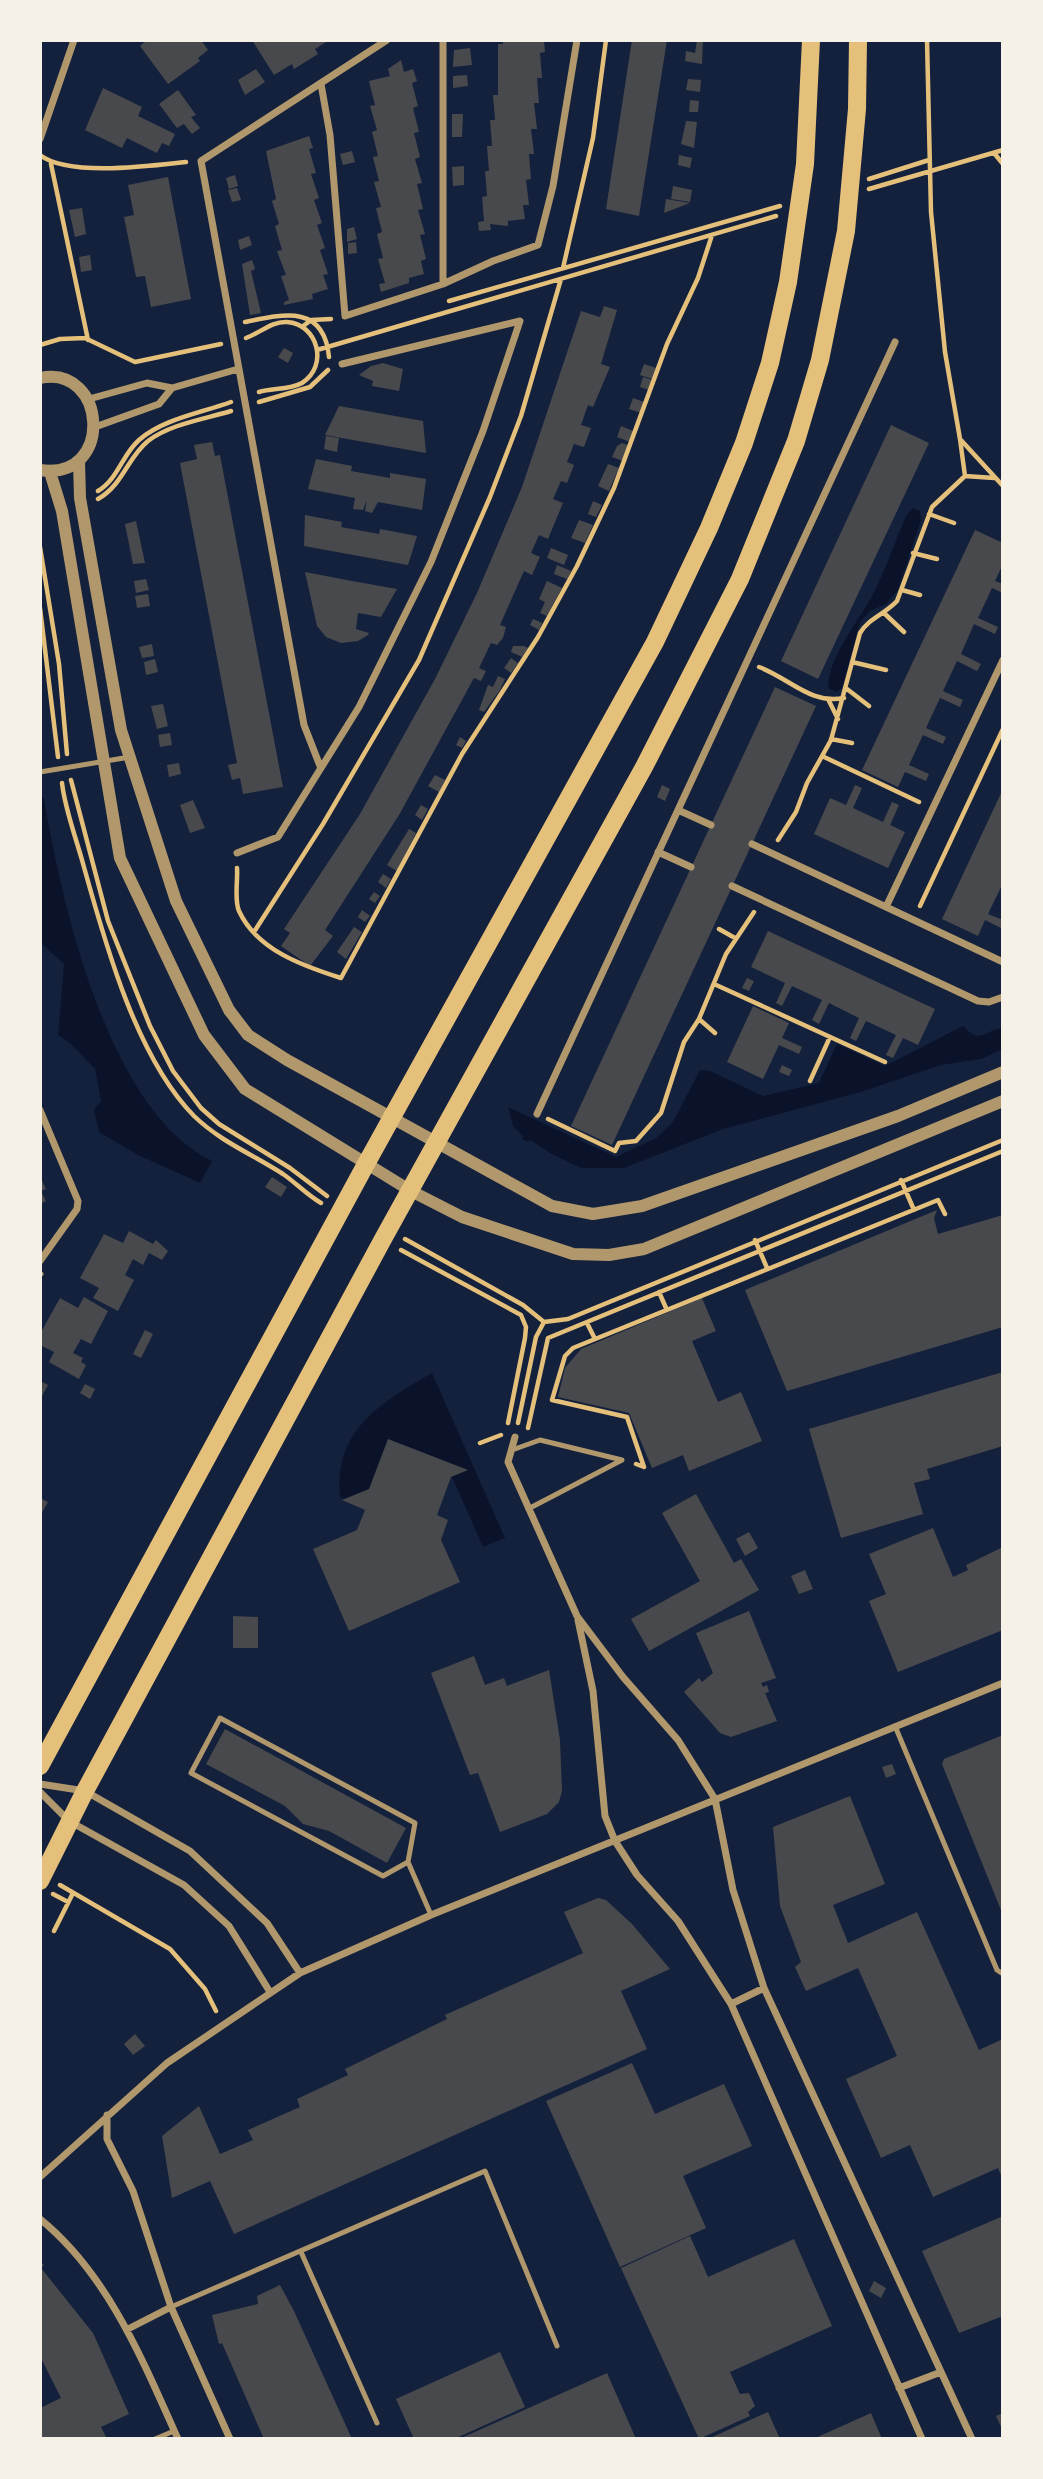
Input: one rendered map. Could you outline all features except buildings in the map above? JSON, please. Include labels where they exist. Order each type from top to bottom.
[{"type":"main road","points":[[40,1766],[366,1164],[655,642],[709,528],[744,443],[770,363],[796,238],[805,164],[811,40]]},
{"type":"main road","points":[[42,1878],[85,1791],[383,1239],[438,1144],[669,719],[740,579],[775,498],[820,360],[840,265],[854,155],[858,40]]},
{"type":"street","points":[[40,139],[74,40]]},
{"type":"street","points":[[320,766],[304,724],[201,161],[387,40]]},
{"type":"street","points":[[443,40],[443,284]]},
{"type":"street","points":[[321,84],[330,135],[345,316],[443,284],[493,261],[538,245],[553,186],[577,40]]},
{"type":"street","points":[[237,853],[278,837],[359,707],[431,562],[483,431],[520,321],[342,365]]},
{"type":"street","points":[[537,1114],[895,342]]},
{"type":"street","points":[[89,399],[147,383],[172,388],[238,369]]},
{"type":"street","points":[[40,378],[62,378],[77,387],[89,399],[95,427],[87,451],[79,461],[65,468],[45,471],[62,511],[120,858],[204,1035],[245,1089],[411,1191],[462,1217],[552,1248],[583,1255],[617,1255],[644,1249],[1003,1101]]},
{"type":"street","points":[[95,427],[159,404],[172,388]]},
{"type":"street","points":[[79,461],[121,730],[176,901],[229,1010],[248,1035],[393,1119],[552,1206],[593,1214],[642,1206],[898,1116],[1003,1072]]},
{"type":"street","points":[[886,907],[1003,660]]},
{"type":"street","points":[[678,810],[711,825]]},
{"type":"street","points":[[752,844],[1003,962]]},
{"type":"street","points":[[658,852],[691,867]]},
{"type":"street","points":[[733,886],[978,1001],[989,1002],[1003,997]]},
{"type":"street","points":[[40,1110],[78,1201],[77,1209],[40,1261]]},
{"type":"street","points":[[515,1437],[508,1462],[577,1616],[623,1677],[678,1740],[715,1799],[733,1890],[764,1988],[972,2439]]},
{"type":"street","points":[[577,1616],[593,1691],[605,1816],[615,1842],[636,1875],[678,1921],[731,2004],[922,2439]]},
{"type":"street","points":[[40,2177],[167,2063],[300,1973],[431,1914],[615,1842],[1003,1683]]},
{"type":"street","points":[[40,1784],[85,1791],[190,1851],[267,1923],[300,1973]]},
{"type":"street","points":[[40,1792],[69,1821],[184,1885],[229,1926],[270,1993]]},
{"type":"street","points":[[731,2004],[764,1988]]},
{"type":"street","points":[[107,2115],[107,2139],[134,2191],[171,2307],[230,2439]]},
{"type":"street","points":[[40,2219],[64,2238],[128,2329],[178,2439]]},
{"type":"street","points":[[128,2329],[171,2307]]},
{"type":"street","points":[[899,2388],[941,2372]]},
{"type":"lane","points":[[40,772],[130,757]]},
{"type":"lane","points":[[511,1450],[540,1440],[622,1460]]},
{"type":"lane","points":[[528,1509],[622,1460]]},
{"type":"lane","points":[[408,1862],[383,1876],[191,1773],[220,1718],[415,1823],[408,1862],[431,1914]]},
{"type":"lane","points":[[895,1726],[997,1970],[1003,1974]]},
{"type":"lane","points":[[171,2307],[485,2171],[556,2346]]},
{"type":"lane","points":[[302,2252],[377,2423]]},
{"type":"lane","points":[[155,2439],[174,2431]]},
{"type":"path","points":[[563,268],[593,138],[606,40]]},
{"type":"path","points":[[927,40],[927,173],[945,352],[965,476]]},
{"type":"path","points":[[927,173],[1003,150]]},
{"type":"path","points":[[994,153],[1003,164]]},
{"type":"path","points":[[40,155],[51,164],[122,169],[201,161]]},
{"type":"path","points":[[51,164],[88,340]]},
{"type":"path","points":[[438,304],[724,223]]},
{"type":"path","points":[[317,350],[722,231]]},
{"type":"path","points":[[237,853],[238,909],[254,932],[298,964],[341,978],[463,754],[538,637],[577,566],[618,477],[667,344],[698,278],[712,235]]},
{"type":"path","points":[[254,932],[323,824],[419,660],[521,416],[561,279]]},
{"type":"path","points":[[232,325],[284,315],[312,320],[345,316]]},
{"type":"path","points":[[84,501],[116,486],[135,455],[153,438],[176,428],[310,387],[324,371],[330,357],[324,334],[312,320]]},
{"type":"path","points":[[302,327],[312,320]]},
{"type":"path","points":[[40,345],[60,339],[88,340],[135,362],[260,334],[280,322],[302,327],[311,333],[317,350],[314,370],[300,385],[271,388],[150,432],[130,450],[108,484],[84,501]]},
{"type":"path","points":[[324,371],[342,365]]},
{"type":"path","points":[[960,439],[1003,486]]},
{"type":"path","points":[[771,853],[791,822],[831,739],[860,633],[866,624],[897,601],[929,514],[937,502],[965,476],[995,478]]},
{"type":"path","points":[[929,514],[954,523]]},
{"type":"path","points":[[913,553],[937,559]]},
{"type":"path","points":[[902,590],[920,595]]},
{"type":"path","points":[[884,613],[904,632]]},
{"type":"path","points":[[748,658],[793,687],[829,701],[844,698]]},
{"type":"path","points":[[852,662],[886,670]]},
{"type":"path","points":[[846,689],[869,706]]},
{"type":"path","points":[[829,701],[838,719]]},
{"type":"path","points":[[913,920],[1003,729]]},
{"type":"path","points":[[831,739],[852,743]]},
{"type":"path","points":[[822,756],[933,808]]},
{"type":"path","points":[[537,1114],[615,1151],[619,1143],[636,1141],[661,1113],[671,1089],[680,1052],[699,1019],[735,938],[762,899]]},
{"type":"path","points":[[719,929],[735,938]]},
{"type":"path","points":[[714,984],[885,1062]]},
{"type":"path","points":[[699,1019],[715,1033]]},
{"type":"path","points":[[810,1081],[830,1037]]},
{"type":"path","points":[[544,1322],[536,1337],[515,1437],[525,1439],[545,1341],[1003,1151]]},
{"type":"path","points":[[901,1180],[914,1210]]},
{"type":"path","points":[[622,1460],[644,1466],[627,1417],[552,1400],[565,1356],[572,1348],[593,1337],[938,1200],[945,1214]]},
{"type":"path","points":[[383,1239],[520,1315],[526,1327],[506,1433],[480,1443]]},
{"type":"path","points":[[755,1240],[767,1269]]},
{"type":"path","points":[[659,1293],[666,1308]]},
{"type":"path","points":[[587,1323],[593,1337]]},
{"type":"path","points":[[42,1878],[74,1893],[170,1949],[205,1989],[223,2024]]},
{"type":"path","points":[[54,1931],[74,1893]]},
{"type":"water","points":[[913,508],[920,511],[921,520],[898,590],[886,604],[870,611],[860,622],[842,688],[836,692],[828,688],[834,661],[871,598],[906,516]]},
{"type":"water","points":[[40,796],[44,799],[63,893],[96,1001],[118,1052],[144,1098],[176,1135],[212,1161],[200,1183],[138,1155],[99,1132],[94,1110],[101,1101],[95,1068],[58,1035],[64,964],[40,942]]},
{"type":"water","points":[[963,1026],[978,1036],[1003,1028],[1003,1049],[981,1059],[941,1065],[861,1092],[723,1129],[624,1168],[581,1168],[530,1140],[528,1142],[522,1139],[523,1136],[513,1126],[508,1107],[616,1157],[656,1138],[673,1122],[700,1070],[710,1071],[763,1096],[819,1083],[837,1044],[885,1066]]},
{"type":"water","points":[[432,1373],[505,1538],[483,1547],[449,1470],[365,1509],[340,1497],[340,1474],[345,1454],[364,1421],[395,1396]]}]
